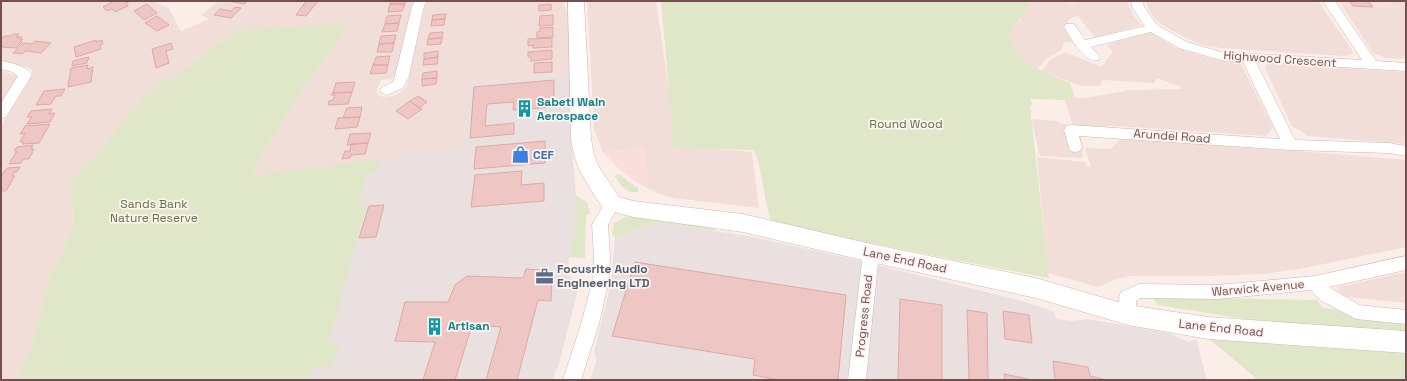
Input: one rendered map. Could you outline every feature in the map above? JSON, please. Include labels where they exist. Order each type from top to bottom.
[{"type":"street","points":[[387,90],[398,84],[402,76],[418,6],[421,1]]},
{"type":"street","points":[[572,380],[590,324],[601,279],[602,256],[600,225],[612,203],[601,189],[589,169],[583,147],[576,1]]},
{"type":"street","name":"Highwood Crescent","points":[[1137,1],[1138,7],[1153,28],[1184,45],[1221,56],[1248,59],[1406,67]]},
{"type":"street","points":[[1329,1],[1372,65]]},
{"type":"street","points":[[1070,27],[1082,45],[1094,57]]},
{"type":"street","points":[[1082,45],[1153,28]]},
{"type":"street","points":[[1248,59],[1290,144]]},
{"type":"street","points":[[1,65],[16,69],[25,75],[1,114]]},
{"type":"street","name":"Arundel Road","points":[[1074,147],[1071,130],[1290,144],[1389,148],[1406,151]]},
{"type":"street","name":"Lane End Road","points":[[612,203],[633,208],[743,223],[871,253],[1036,288],[1128,315],[1208,328],[1406,342]]},
{"type":"street","name":"Progress Road","points":[[857,380],[871,253]]},
{"type":"street","name":"Warwick Avenue","points":[[1128,315],[1127,297],[1139,291],[1217,292],[1315,283],[1406,263]]},
{"type":"street","points":[[1315,283],[1326,296],[1356,312],[1406,317]]},
{"type":"shaded area","points":[[1,1],[152,1],[167,7],[170,10],[181,31],[209,19],[201,15],[219,1],[414,1],[397,73],[391,79],[381,80],[376,92],[380,96],[385,97],[396,95],[407,86],[426,1],[563,1],[567,13],[570,74],[467,83],[466,148],[251,177],[268,144],[284,121],[297,97],[332,49],[236,31],[174,77],[159,83],[135,105],[96,155],[71,180],[69,184],[74,212],[72,228],[57,265],[53,266],[32,346],[17,380],[1,380],[1,126],[32,75],[32,70],[1,61]]},
{"type":"shaded area","points":[[587,1],[656,1],[677,146],[752,152],[759,208],[673,198],[660,194],[647,188],[645,148],[603,152],[594,129]]},
{"type":"shaded area","points":[[1029,1],[1063,1],[1073,4],[1073,1],[1127,1],[1133,15],[1141,25],[1095,38],[1077,15],[1067,21],[1076,43],[1064,42],[1062,50],[1047,58],[1037,69],[1020,57],[1009,42],[1007,35],[1009,29],[1020,21]]},
{"type":"shaded area","points":[[1146,1],[1318,1],[1354,53],[1345,56],[1221,48],[1202,45],[1170,30],[1156,20],[1149,10]]},
{"type":"shaded area","points":[[1338,1],[1390,1],[1395,7],[1342,6]]},
{"type":"shaded area","points":[[1390,1],[1406,1],[1406,59],[1385,58],[1373,53],[1342,6],[1394,7]]},
{"type":"shaded area","points":[[1150,32],[1176,48],[1209,58],[1241,64],[1273,127],[1266,136],[1116,126],[1079,127],[1072,123],[1064,97],[1084,98],[1126,90],[1181,89],[1181,87],[1157,78],[1154,83],[1103,80],[1100,86],[1080,86],[1042,71],[1050,60],[1065,52],[1102,67],[1113,51],[1106,45]]},
{"type":"shaded area","points":[[1266,65],[1406,72],[1406,144],[1308,136],[1292,126],[1266,70]]},
{"type":"shaded area","points":[[1,71],[17,76],[18,78],[1,106]]},
{"type":"shaded area","points":[[570,74],[569,117],[576,196],[574,200],[575,234],[566,273],[579,285],[559,364],[552,380],[161,380],[251,177],[465,148],[467,83]]},
{"type":"shaded area","points":[[1031,119],[1058,121],[1059,123],[1065,124],[1079,131],[1084,149],[1082,150],[1083,156],[1081,158],[1040,156]]},
{"type":"shaded area","points":[[1120,139],[1406,160],[1406,247],[1300,269],[1262,274],[1211,276],[1130,276],[1116,279],[1098,287],[1048,273],[1037,157],[1085,162],[1087,166],[1091,167],[1085,148],[1111,149]]},
{"type":"shaded area","points":[[645,148],[647,188],[636,182],[619,169],[603,152]]},
{"type":"shaded area","points":[[657,222],[753,237],[844,257],[1015,299],[1053,311],[1057,319],[1072,321],[1087,319],[1169,333],[1189,342],[1196,339],[1207,380],[590,380],[597,359],[594,352],[611,284],[615,238]]},
{"type":"shaded area","points":[[1406,272],[1406,303],[1347,297],[1338,290],[1338,287]]},
{"type":"green space","name":"Round Wood","points":[[661,1],[1030,1],[1023,16],[1008,33],[1011,44],[1023,59],[1030,64],[1046,73],[1070,83],[1075,97],[1066,98],[1066,100],[1030,99],[1033,105],[1030,106],[1049,278],[772,224],[760,169],[754,150],[674,148]]},
{"type":"green space","name":"Sands Bank Nature Reserve","points":[[349,23],[297,97],[284,121],[268,144],[252,176],[381,159],[377,172],[367,173],[358,203],[367,203],[328,345],[341,345],[331,366],[313,367],[307,380],[17,380],[32,346],[53,266],[57,265],[72,228],[74,212],[69,187],[71,180],[96,155],[135,105],[159,83],[174,77],[236,31]]},
{"type":"green space","points":[[619,174],[639,189],[638,192],[630,192],[624,188],[615,176]]},
{"type":"green space","points":[[576,196],[587,202],[590,214],[586,215],[585,258],[569,257],[575,234],[574,200]]},
{"type":"green space","points":[[636,215],[714,228],[715,231],[657,222],[615,238],[612,233],[614,223],[625,217]]},
{"type":"green space","points":[[1153,297],[1317,300],[1323,308],[1406,319],[1406,339],[1340,334],[1157,305]]},
{"type":"green space","points":[[1206,336],[1406,351],[1406,380],[1258,380]]},
{"type":"building","points":[[114,1],[131,1],[126,3],[128,6],[115,12],[112,9],[107,11],[103,7]]},
{"type":"building","points":[[228,1],[248,1],[245,4]]},
{"type":"building","points":[[306,1],[318,1],[306,16],[296,15]]},
{"type":"building","points":[[391,1],[405,1],[405,4],[390,4]]},
{"type":"building","points":[[1349,1],[1368,1],[1373,7],[1353,6]]},
{"type":"building","points":[[147,4],[157,13],[144,20],[134,11]]},
{"type":"building","points":[[390,4],[405,4],[402,11],[388,12]]},
{"type":"building","points":[[551,4],[551,10],[539,11],[539,5]]},
{"type":"building","points":[[235,7],[241,8],[231,18],[214,15],[220,9],[231,11]]},
{"type":"building","points":[[446,14],[445,19],[432,20],[433,15]]},
{"type":"building","points":[[401,15],[399,23],[385,24],[387,16]]},
{"type":"building","points":[[553,15],[553,25],[539,26],[540,16]]},
{"type":"building","points":[[157,16],[169,25],[157,31],[145,23]]},
{"type":"building","points":[[445,19],[444,25],[431,26],[432,20]]},
{"type":"building","points":[[399,23],[397,31],[382,32],[385,24]]},
{"type":"building","points":[[553,27],[553,37],[537,38],[537,32],[540,31],[540,28]]},
{"type":"building","points":[[443,32],[442,38],[428,39],[430,33]]},
{"type":"building","points":[[13,34],[19,34],[16,37],[22,37],[20,39],[23,39],[20,42],[22,42],[16,48],[1,47],[3,45],[1,45],[1,39],[4,36],[11,36]]},
{"type":"building","points":[[396,35],[394,43],[379,44],[381,36]]},
{"type":"building","points":[[442,38],[441,44],[427,45],[428,39]]},
{"type":"building","points":[[552,38],[552,47],[533,48],[533,45],[528,46],[528,39]]},
{"type":"building","points":[[96,40],[96,42],[102,40],[103,44],[100,45],[101,49],[76,57],[74,47]]},
{"type":"building","points":[[35,41],[51,43],[41,53],[26,51],[22,54],[13,53],[23,43],[32,44]]},
{"type":"building","points":[[171,43],[173,49],[166,51],[169,63],[156,68],[152,49]]},
{"type":"building","points":[[394,43],[392,52],[377,52],[379,44]]},
{"type":"building","points":[[552,50],[552,59],[531,61],[531,57],[528,57],[528,52]]},
{"type":"building","points":[[438,51],[438,57],[424,59],[424,53]]},
{"type":"building","points":[[390,56],[388,65],[373,65],[376,57]]},
{"type":"building","points":[[89,57],[87,63],[72,66],[73,61]]},
{"type":"building","points":[[438,57],[437,64],[423,65],[424,59]]},
{"type":"building","points":[[552,62],[552,72],[534,73],[534,63]]},
{"type":"building","points":[[88,65],[87,69],[93,67],[91,82],[68,87],[71,68]]},
{"type":"building","points":[[373,65],[388,65],[386,73],[370,74]]},
{"type":"building","points":[[437,71],[437,78],[422,79],[423,73]]},
{"type":"building","points":[[437,78],[436,84],[422,86],[422,79]]},
{"type":"building","name":"Sabeti Wain Aerospace","points":[[554,80],[554,107],[513,110],[514,102],[487,104],[485,126],[514,123],[514,134],[470,138],[474,87]]},
{"type":"building","points":[[355,82],[352,92],[333,93],[336,83]]},
{"type":"building","points":[[65,89],[61,96],[56,96],[51,104],[36,105],[44,91]]},
{"type":"building","points":[[352,92],[348,104],[328,105],[329,101],[333,100],[335,95],[331,95],[332,93]]},
{"type":"building","points":[[418,96],[427,102],[419,108],[410,101]]},
{"type":"building","points":[[410,101],[422,109],[408,119],[396,111]]},
{"type":"building","points":[[362,107],[360,117],[343,118],[347,108]]},
{"type":"building","points":[[52,109],[49,114],[55,113],[50,122],[27,124],[32,117],[27,117],[31,111]]},
{"type":"building","points":[[360,117],[357,127],[335,129],[338,118]]},
{"type":"building","points":[[50,124],[39,143],[22,144],[24,142],[20,142],[25,133],[20,134],[25,126]]},
{"type":"building","points":[[371,133],[368,143],[347,145],[350,134]]},
{"type":"building","points":[[545,141],[545,163],[474,169],[476,147]]},
{"type":"building","points":[[368,143],[365,154],[351,155],[350,158],[342,159],[345,151],[350,151],[351,144]]},
{"type":"building","points":[[33,145],[31,149],[34,149],[29,159],[23,159],[21,163],[9,164],[17,151],[14,151],[17,147]]},
{"type":"building","points":[[20,167],[17,172],[14,172],[12,176],[15,176],[6,191],[1,191],[1,176],[7,168]]},
{"type":"building","points":[[522,171],[521,185],[544,183],[544,201],[471,207],[475,175]]},
{"type":"building","points":[[384,205],[376,237],[359,238],[369,206]]},
{"type":"building","points":[[635,262],[846,295],[838,380],[778,380],[753,375],[755,359],[612,336]]},
{"type":"building","name":"Artisan","points":[[526,269],[552,271],[551,301],[538,300],[517,380],[486,380],[501,327],[472,325],[455,380],[423,380],[435,342],[395,341],[405,302],[448,302],[455,285],[467,276],[523,278]]},
{"type":"building","points":[[900,299],[942,305],[942,380],[898,380]]},
{"type":"building","points":[[967,310],[987,313],[988,380],[969,380]]},
{"type":"building","points":[[1003,311],[1029,315],[1032,343],[1005,339]]},
{"type":"building","points":[[1053,361],[1088,367],[1090,376],[1107,380],[1055,380]]},
{"type":"building","points":[[1004,374],[1028,379],[1028,380],[1005,380]]},
{"type":"place","name":"Sabeti Wain Aerospace","points":[[524,109]]},
{"type":"place","name":"CEF","points":[[520,155]]},
{"type":"place","name":"Focusrite Audio Engineering LTD","points":[[544,276]]},
{"type":"place","name":"Artisan","points":[[435,326]]}]
